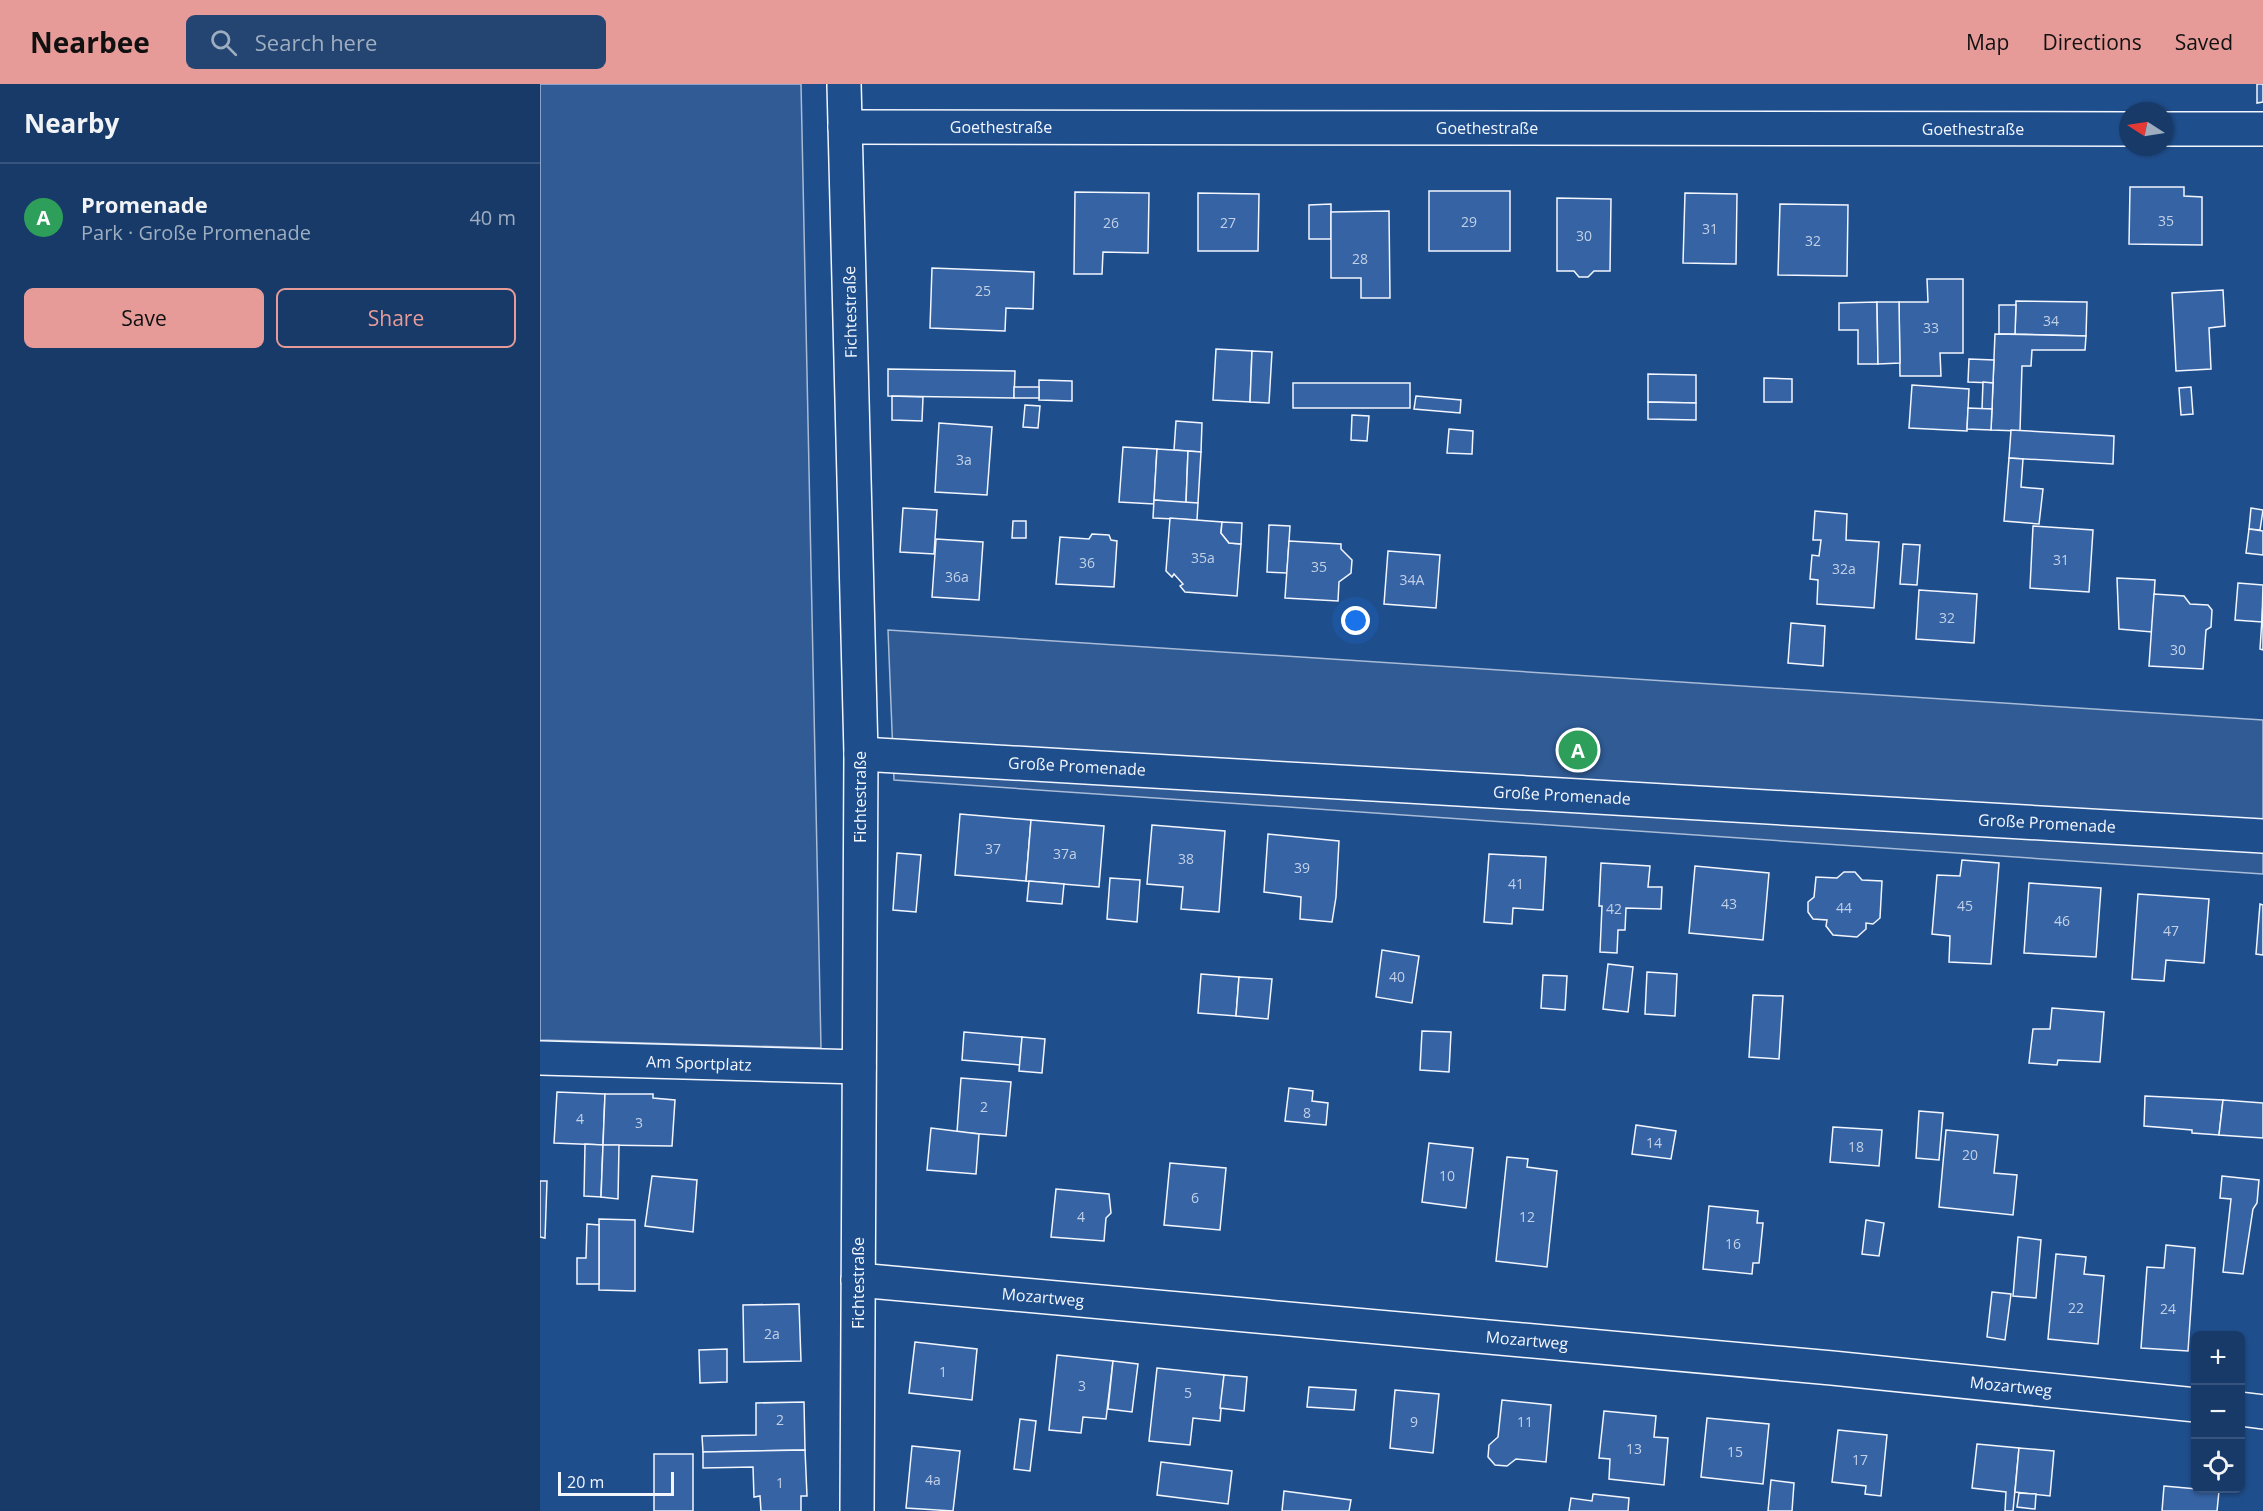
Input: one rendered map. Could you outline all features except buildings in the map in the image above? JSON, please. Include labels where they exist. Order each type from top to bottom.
[{"type":"street","name":"Fichtestraße","points":[[844,84],[861,753],[857,1511]]},
{"type":"street","name":"Goethestraße","points":[[845,127],[2119,129]]},
{"type":"street","points":[[2173,129],[2263,129]]},
{"type":"street","name":"Große Promenade","points":[[861,753],[2263,836]]},
{"type":"street","name":"Am Sportplatz","points":[[540,1058],[859,1067]]},
{"type":"street","name":"Mozartweg","points":[[858,1280],[1832,1368],[2191,1404]]},
{"type":"street","points":[[2245,1410],[2263,1412]]},
{"type":"shaded area","points":[[540,84],[801,84],[821,1048],[540,1040]]},
{"type":"shaded area","points":[[888,630],[2263,720],[2263,874],[894,780]]},
{"type":"place","name":"Promenade","points":[[1578,750]]}]
